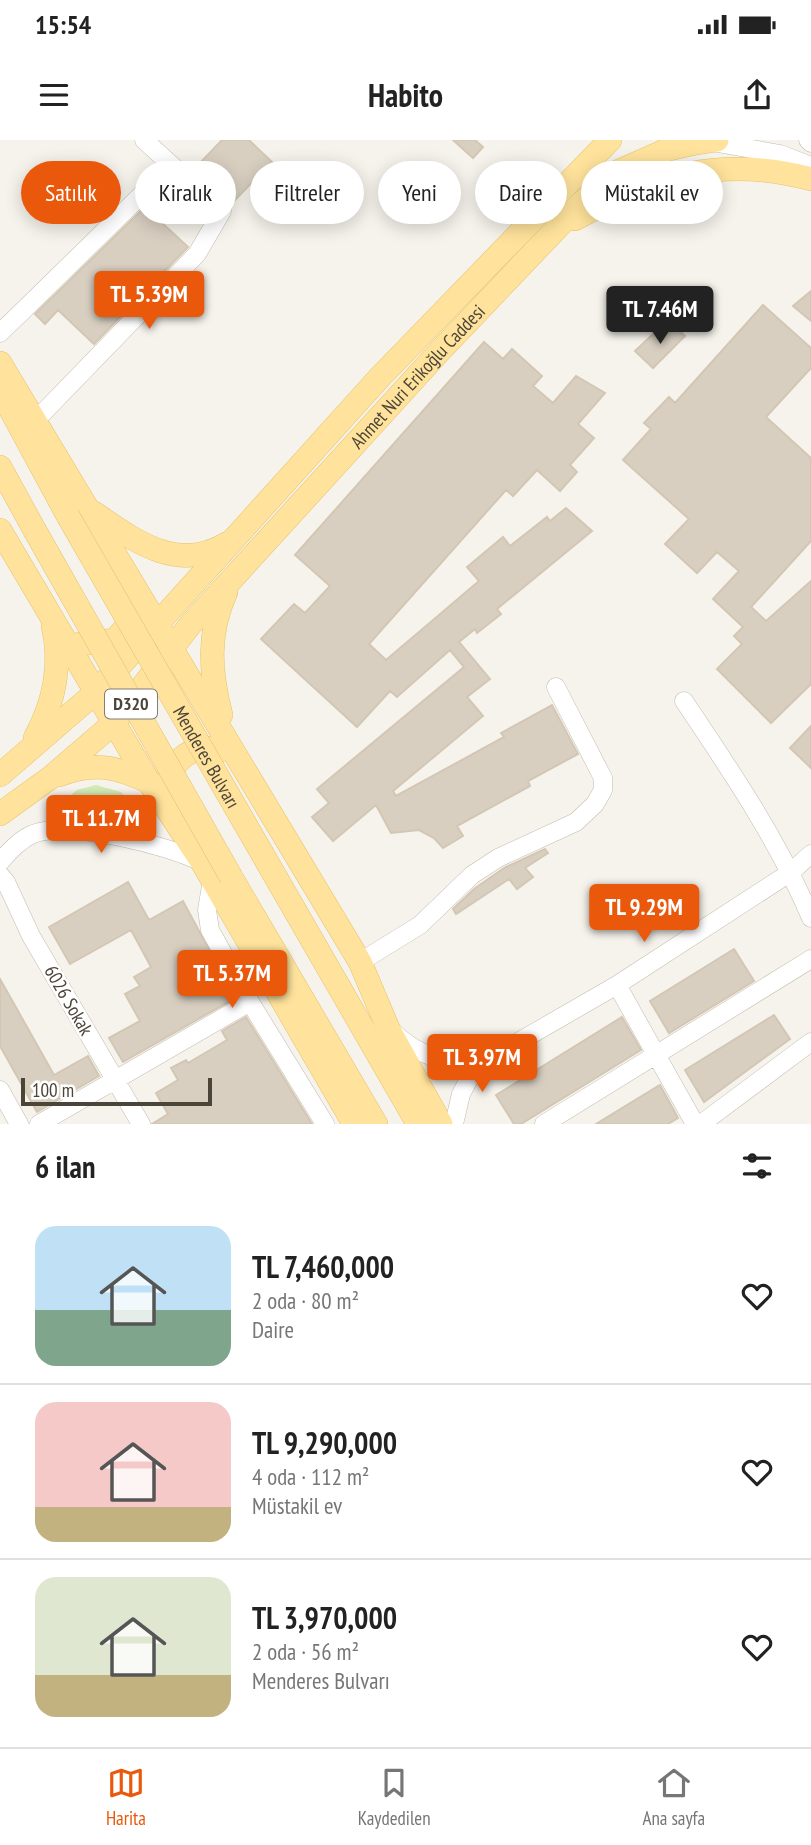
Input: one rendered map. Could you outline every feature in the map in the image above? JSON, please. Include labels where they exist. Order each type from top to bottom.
[{"type":"main road","points":[[574,180],[596,140]]},
{"type":"main road","name":"Ahmet Nuri Erikoğlu Caddesi","points":[[0,775],[96,692],[380,377],[610,140]]},
{"type":"main road","name":"Ahmet Nuri Erikoğlu Caddesi","points":[[50,778],[114,723],[172,648],[230,582],[437,354],[554,230],[618,171],[669,149],[699,141]]},
{"type":"main road","points":[[554,230],[635,189],[695,171],[754,170],[811,179]]},
{"type":"main road","points":[[0,363],[36,419],[76,511],[131,581],[360,962],[388,1028],[440,1124]]},
{"type":"main road","name":"Menderes Bulvarı","points":[[0,390],[76,511],[263,855],[418,1124]]},
{"type":"main road","name":"Menderes Bulvarı","points":[[0,467],[215,873],[376,1124]]},
{"type":"main road","points":[[76,511],[162,554],[201,555],[236,538]]},
{"type":"main road","points":[[0,530],[149,782],[215,873],[354,1124]]},
{"type":"main road","points":[[50,616],[66,638],[80,644],[115,640],[127,626],[132,604],[131,581]]},
{"type":"main road","points":[[226,735],[212,675],[211,650],[216,621],[230,582]]},
{"type":"main road","points":[[27,751],[48,715],[54,691],[56,641],[50,616]]},
{"type":"main road","points":[[167,806],[168,778],[182,756],[211,747],[225,751],[241,763]]},
{"type":"main road","points":[[0,814],[50,778],[74,769],[97,765],[116,768],[149,782]]},
{"type":"street","points":[[144,140],[167,161]]},
{"type":"street","points":[[699,141],[780,154],[811,166]]},
{"type":"street","points":[[0,333],[135,202]]},
{"type":"street","points":[[36,419],[197,254],[214,224]]},
{"type":"street","points":[[360,962],[420,925],[472,875],[520,847],[576,822],[595,804],[603,790],[603,778],[556,687]]},
{"type":"street","points":[[684,701],[761,818],[791,872],[811,918]]},
{"type":"street","points":[[0,862],[25,838],[52,831],[158,845],[215,873],[207,910],[210,930],[250,1002],[325,1124]]},
{"type":"street","points":[[454,1124],[461,1094],[469,1079],[494,1056],[617,985],[791,872],[811,854]]},
{"type":"street","name":"6026 Sokak","points":[[0,875],[6,882],[31,936],[141,1124]]},
{"type":"street","points":[[544,1124],[811,959]]},
{"type":"street","points":[[617,985],[695,1124]]},
{"type":"street","points":[[39,1124],[250,1002]]},
{"type":"street","points":[[388,1028],[414,1048],[447,1062],[473,1062],[494,1056]]},
{"type":"street","points":[[701,1124],[811,1042]]},
{"type":"street","points":[[0,1090],[19,1124]]},
{"type":"green space","points":[[96,785],[121,792],[145,819],[56,807],[77,790]]},
{"type":"building","points":[[222,140],[249,140],[271,161],[250,161],[250,185],[236,199],[236,161],[202,161]]},
{"type":"building","points":[[453,140],[475,140],[483,147],[473,158]]},
{"type":"building","points":[[135,217],[135,224],[163,224],[188,247],[94,344],[58,310],[45,324],[35,314]]},
{"type":"building","points":[[811,291],[811,321],[793,306]]},
{"type":"building","points":[[763,305],[811,348],[811,368],[766,417],[811,458],[811,541],[751,607],[766,621],[811,581],[811,684],[771,723],[717,669],[742,644],[734,636],[743,627],[713,599],[739,571],[717,552],[697,573],[665,544],[689,519],[623,460],[651,429],[644,423],[669,397],[675,403]]},
{"type":"building","points":[[672,324],[685,336],[653,368],[635,351],[654,333],[659,337]]},
{"type":"building","points":[[484,342],[503,359],[512,349],[542,376],[533,386],[553,403],[576,376],[605,393],[578,424],[594,438],[570,465],[577,472],[560,491],[537,470],[513,496],[506,490],[369,644],[386,660],[479,581],[467,567],[503,537],[510,546],[547,517],[550,521],[566,508],[592,531],[497,609],[501,614],[477,633],[475,629],[459,642],[490,679],[467,697],[483,716],[393,791],[396,796],[504,737],[501,733],[552,705],[578,754],[528,781],[530,786],[457,826],[463,836],[443,848],[434,838],[419,830],[391,833],[376,805],[333,841],[312,817],[329,803],[317,789],[464,667],[450,650],[397,697],[390,691],[357,727],[261,639],[294,604],[305,613],[330,586],[295,555]]},
{"type":"building","points":[[811,726],[811,768],[790,748]]},
{"type":"building","points":[[545,849],[548,853],[525,868],[533,877],[517,889],[509,879],[456,914],[453,909],[474,889],[504,868]]},
{"type":"building","points":[[128,882],[149,920],[183,901],[235,998],[123,1062],[109,1038],[140,1021],[125,994],[140,986],[134,977],[151,967],[131,930],[70,964],[49,927]]},
{"type":"building","points":[[734,949],[754,981],[669,1033],[650,1001]]},
{"type":"building","points":[[0,979],[54,1075],[88,1056],[99,1076],[37,1112],[0,1046]]},
{"type":"building","points":[[774,1015],[790,1039],[704,1102],[685,1070]]},
{"type":"building","points":[[246,1017],[312,1124],[152,1124],[168,1114],[156,1093],[178,1080],[171,1068],[186,1060],[188,1063],[227,1040],[222,1031]]},
{"type":"building","points":[[622,1017],[641,1050],[521,1124],[514,1124],[496,1095]]},
{"type":"building","points":[[660,1085],[678,1118],[668,1124],[596,1124]]}]
